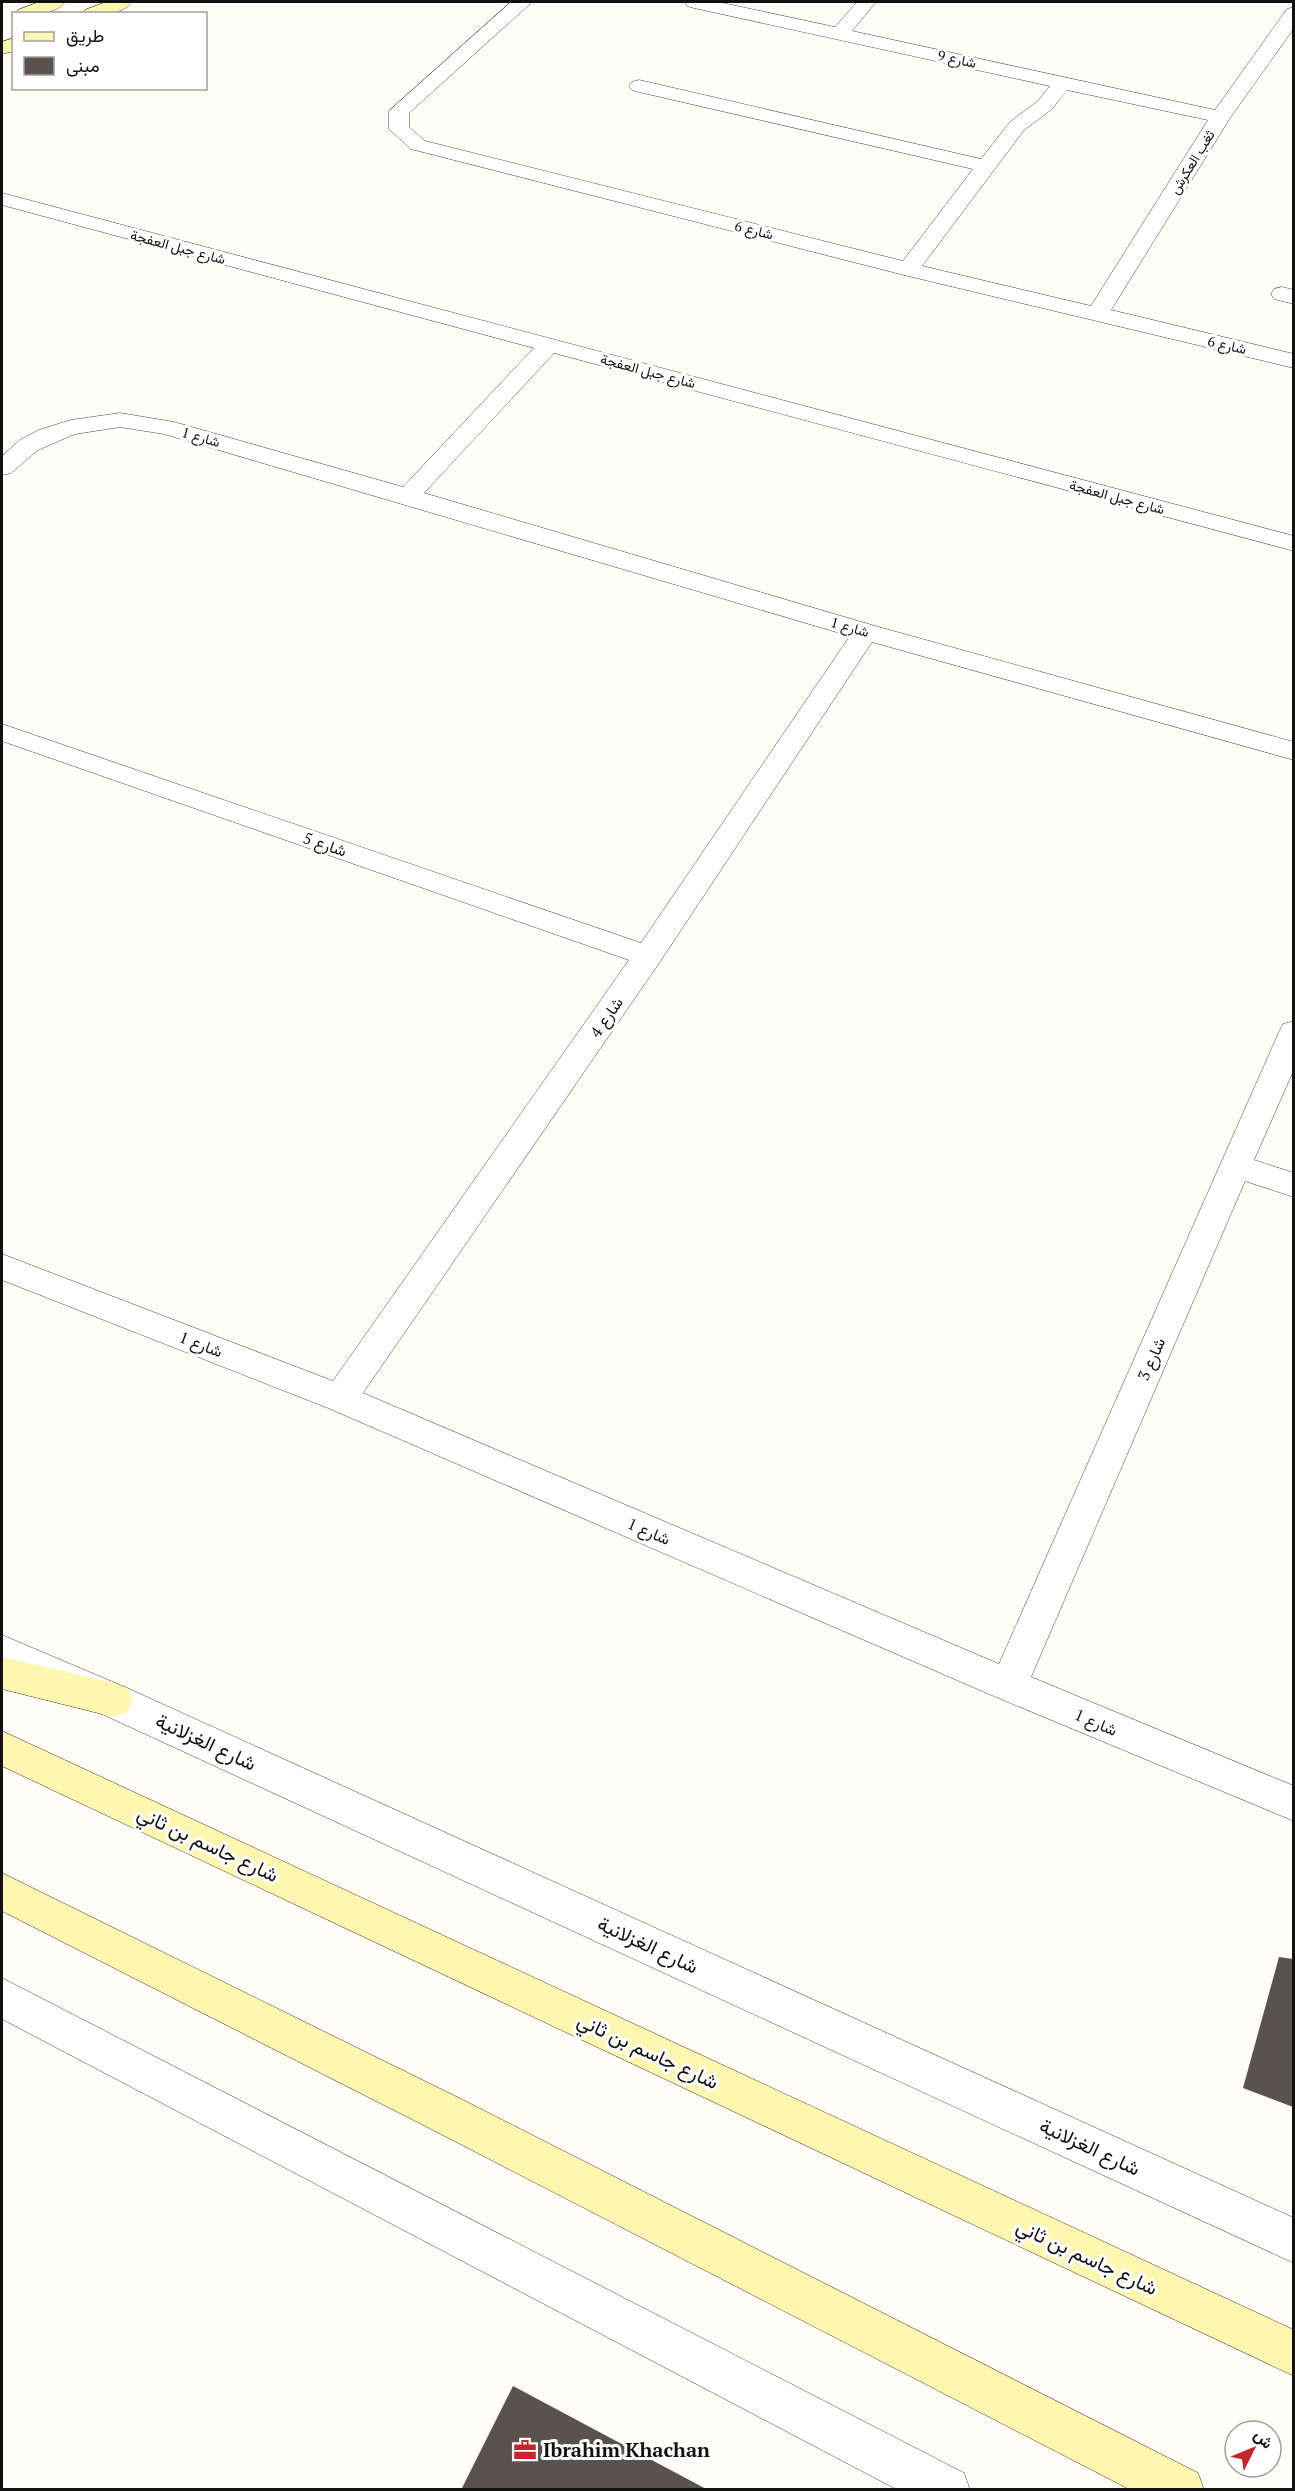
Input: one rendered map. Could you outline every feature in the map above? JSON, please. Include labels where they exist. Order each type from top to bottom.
[{"type":"main road","points":[[28,12],[55,2]]},
{"type":"main road","points":[[97,12],[122,2]]},
{"type":"main road","points":[[2,1673],[114,1700]]},
{"type":"main road","name":"شارع جاسم بن ثاني","points":[[2,1748],[1293,2354]]},
{"type":"main road","points":[[2,1891],[461,2121],[1181,2490]]},
{"type":"street","name":"شارع 6","points":[[522,2],[399,111],[399,129],[418,145],[908,269],[1293,361]]},
{"type":"street","name":"شارع 9","points":[[694,2],[839,34],[1028,89],[1063,82],[1220,117]]},
{"type":"street","points":[[839,34],[867,2]]},
{"type":"street","name":"ثغب العكرش","points":[[1097,314],[1220,117],[1293,14]]},
{"type":"street","points":[[908,269],[1017,126],[1046,105],[1063,82]]},
{"type":"street","points":[[639,86],[986,166]]},
{"type":"street","points":[[1017,126],[1017,112],[1028,89]]},
{"type":"street","name":"شارع جبل العفجة","points":[[2,199],[1293,544]]},
{"type":"street","points":[[408,496],[550,344]]},
{"type":"street","name":"شارع 1","points":[[2,468],[29,445],[48,435],[95,422],[132,421],[166,427],[408,496],[866,633],[1293,751]]},
{"type":"street","name":"شارع 4","points":[[340,1398],[648,956],[866,633]]},
{"type":"street","name":"شارع 5","points":[[2,732],[648,956]]},
{"type":"street","name":"شارع 3","points":[[1009,1685],[1293,1032]]},
{"type":"street","points":[[1235,1166],[1293,1185]]},
{"type":"street","name":"شارع 1","points":[[2,1267],[340,1398],[1009,1685],[1293,1804]]},
{"type":"street","name":"شارع الغزلانية","points":[[2,1651],[114,1700],[1293,2241]]},
{"type":"street","points":[[2,1998],[947,2490]]},
{"type":"building","points":[[1279,1957],[1293,1959],[1293,2107],[1243,2088]]},
{"type":"building","points":[[513,2386],[708,2490],[461,2490]]},
{"type":"place","name":"Ibrahim Khachan","points":[[525,2450]]}]
